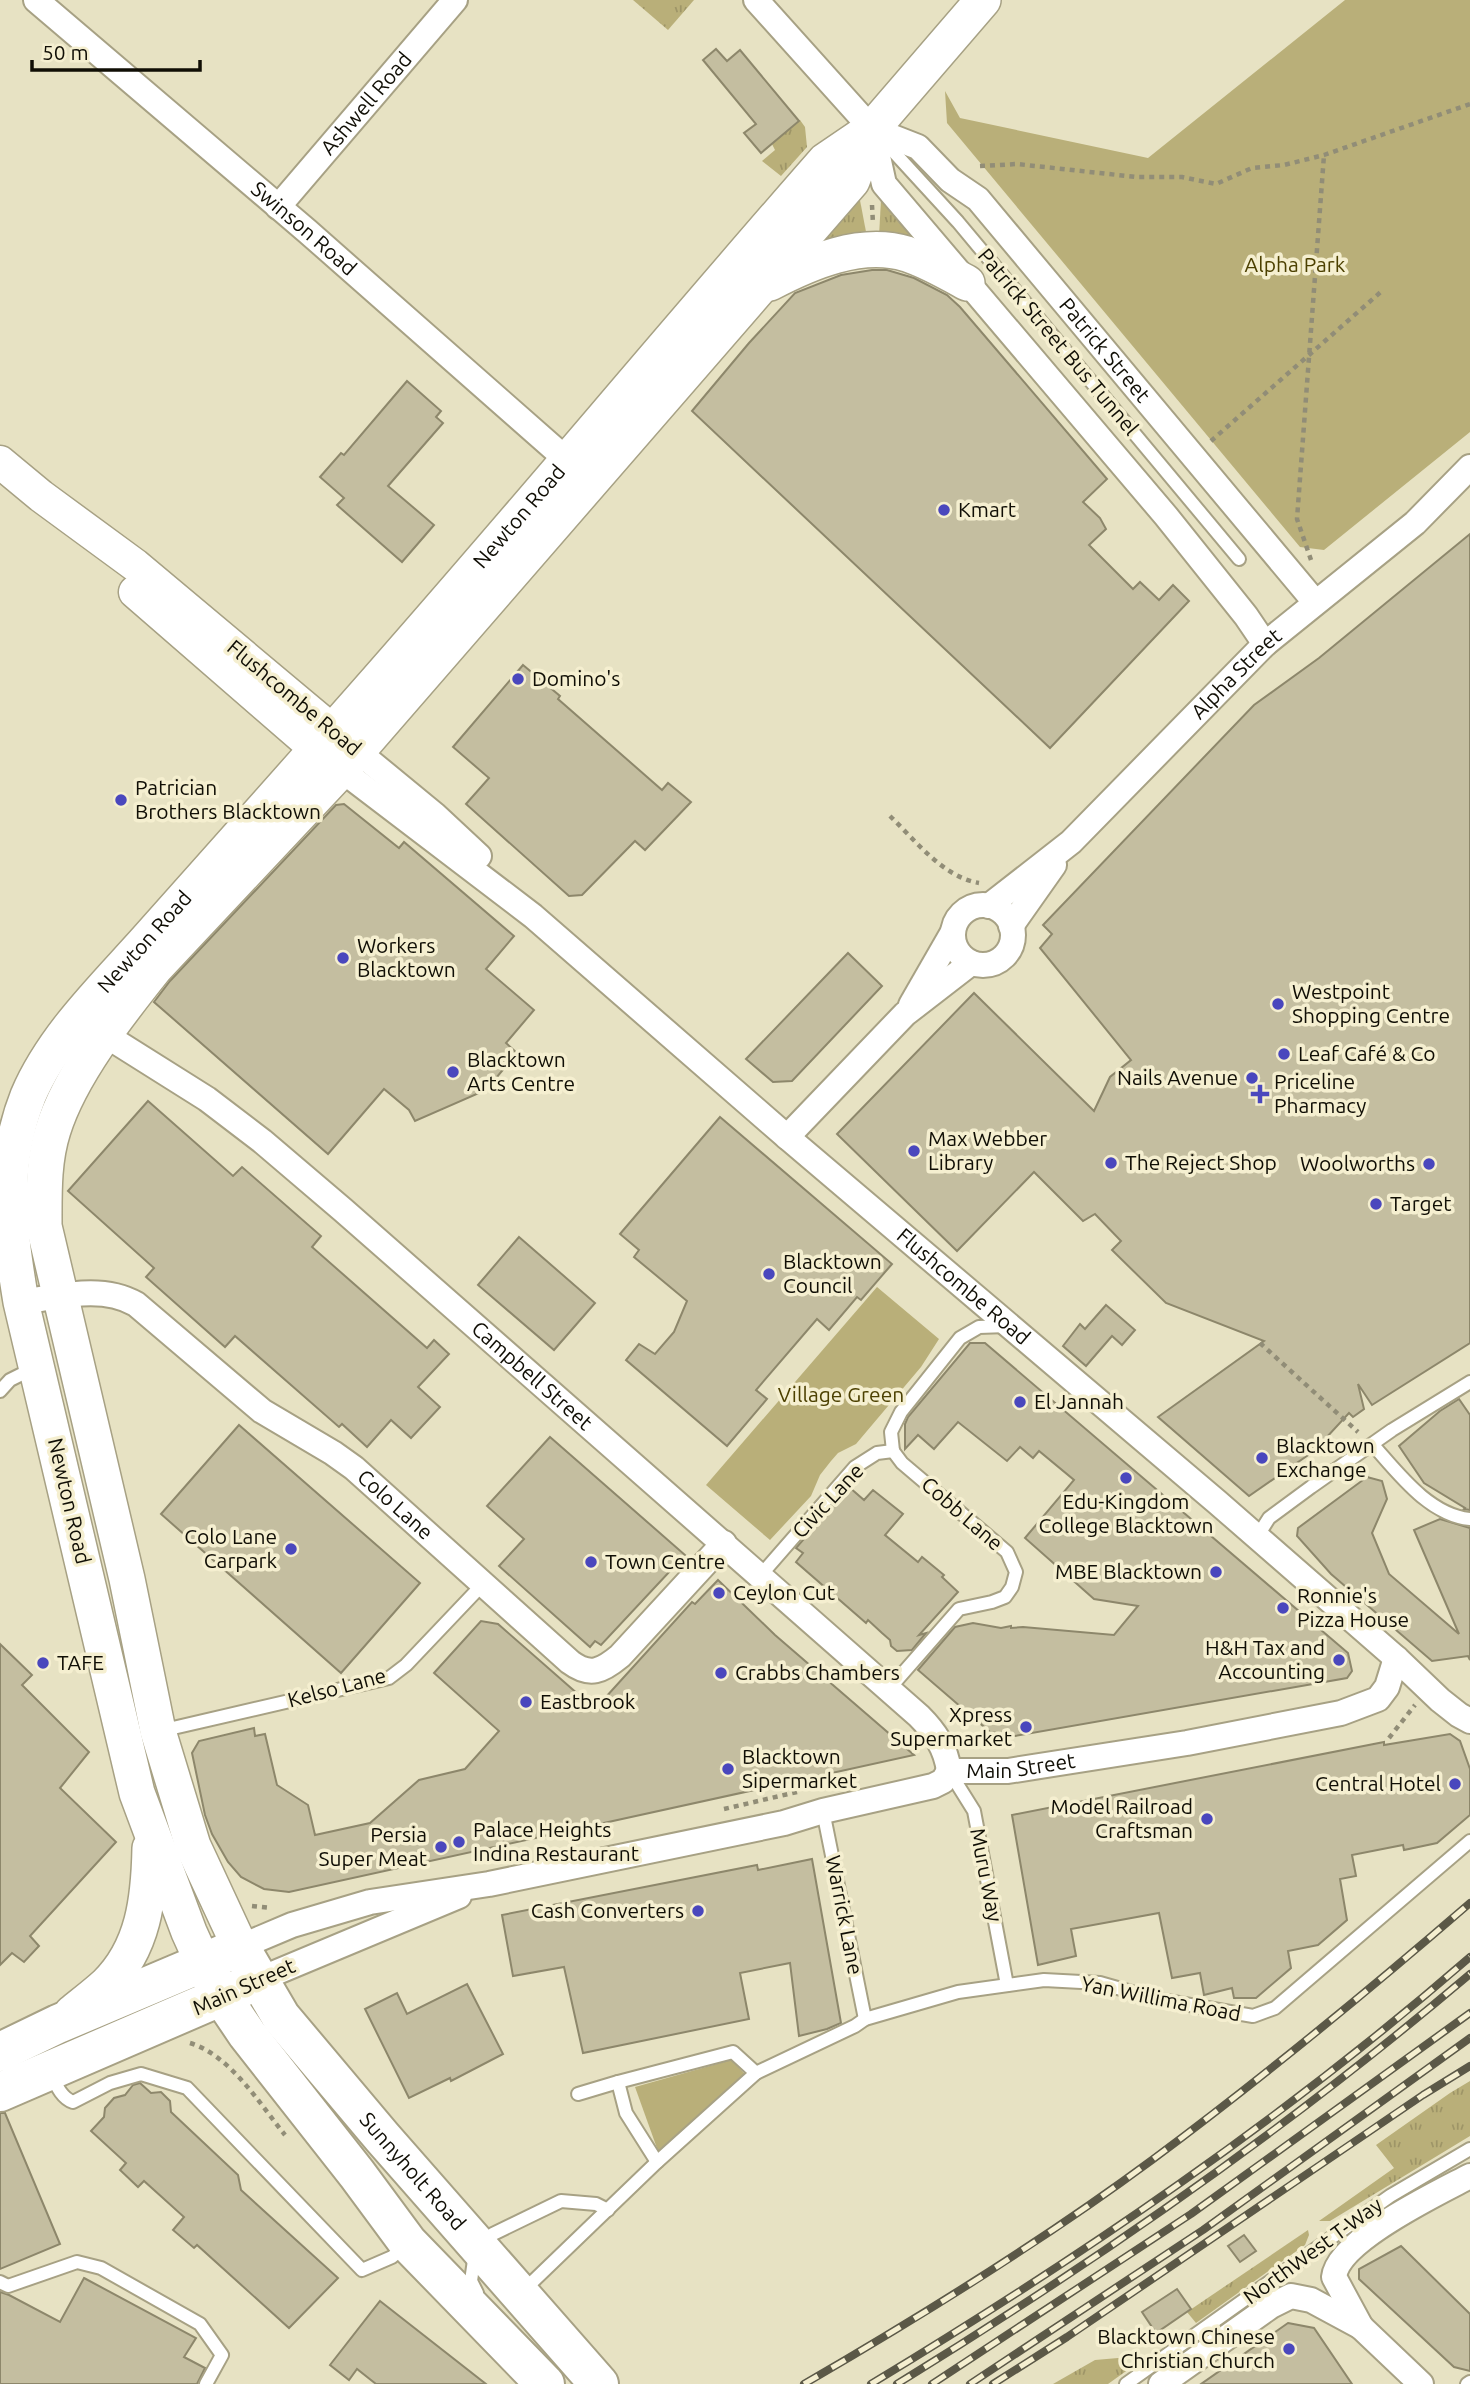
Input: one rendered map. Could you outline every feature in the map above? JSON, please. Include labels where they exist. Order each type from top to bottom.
[{"type":"main road","name":"Newton Road","points":[[337,751],[567,460],[825,161],[872,129],[983,0]]},
{"type":"main road","name":"Newton Road","points":[[203,1963],[150,1833],[137,1793],[21,1302],[8,1222],[9,1167],[15,1135],[28,1096],[43,1066],[92,1026],[337,751],[757,290],[852,181],[872,129]]},
{"type":"main road","points":[[757,290],[806,265],[873,249],[904,253],[929,262],[967,283]]},
{"type":"main road","name":"Newton Road","points":[[92,1026],[52,1132],[43,1184],[44,1226],[127,1579],[158,1731],[193,1846],[240,1947]]},
{"type":"main road","points":[[88,1587],[127,1579]]},
{"type":"main road","points":[[58,2024],[119,1971],[137,1938],[148,1897],[150,1833]]},
{"type":"main road","name":"Main Street","points":[[0,2052],[58,2024],[240,1947]]},
{"type":"main road","name":"Sunnyholt Road","points":[[240,1947],[289,2027],[485,2240],[519,2294],[599,2384]]},
{"type":"main road","name":"Sunnyholt Road","points":[[203,1963],[247,2034],[357,2174],[408,2244],[545,2384]]},
{"type":"main road","name":"Main Street","points":[[0,2092],[258,1980]]},
{"type":"street","name":"Swinson Road","points":[[36,0],[567,460]]},
{"type":"street","name":"Ashwell Road","points":[[278,207],[455,0]]},
{"type":"street","name":"Patrick Street","points":[[756,0],[872,129],[918,147],[950,180],[978,199],[1315,602]]},
{"type":"street","name":"Patrick Street","points":[[872,129],[884,184],[1166,516],[1247,616],[1265,644]]},
{"type":"street","name":"Flushcombe Road","points":[[0,462],[41,496],[121,580],[337,751],[435,815],[485,862],[533,916],[1396,1658]]},
{"type":"street","name":"Alpha Street","points":[[1011,926],[1071,842],[1265,644],[1415,523],[1470,467]]},
{"type":"street","name":"Alpha Street","points":[[1415,523],[1470,494]]},
{"type":"street","name":"Alpha Street","points":[[984,895],[1071,842]]},
{"type":"street","points":[[905,1014],[953,932],[958,918],[984,895],[1003,913],[1011,926],[1011,944],[1000,959],[986,965],[971,963],[957,951],[953,932]]},
{"type":"street","points":[[787,1137],[905,1014],[971,963]]},
{"type":"street","name":"Campbell Street","points":[[92,1026],[207,1099],[262,1141],[889,1689],[930,1727],[947,1756],[949,1771]]},
{"type":"street","name":"Colo Lane","points":[[21,1302],[111,1293],[136,1304],[253,1405],[354,1468],[570,1662],[586,1672],[610,1665],[620,1656],[724,1543]]},
{"type":"street","points":[[1396,1658],[1440,1700],[1470,1721]]},
{"type":"street","name":"Main Street","points":[[240,1947],[292,1924],[370,1902],[489,1884],[783,1823],[933,1786],[943,1781],[949,1771],[1008,1771],[1187,1743],[1341,1713],[1378,1699],[1387,1687],[1396,1658]]},
{"type":"street","name":"Main Street","points":[[258,1980],[489,1884]]},
{"type":"street","points":[[1361,2327],[1334,2277],[1340,2261],[1383,2225],[1470,2176]]},
{"type":"street","points":[[1161,2384],[1271,2306],[1291,2296],[1311,2300],[1361,2327],[1421,2384]]},
{"type":"lane","name":"Patrick Street Bus Tunnel","points":[[872,129],[958,222],[1239,559]]},
{"type":"lane","points":[[893,1451],[891,1432],[901,1412],[960,1338],[979,1326],[1007,1325]]},
{"type":"lane","points":[[0,1391],[10,1380],[37,1366]]},
{"type":"lane","points":[[1256,1537],[1269,1518],[1404,1423],[1470,1382]]},
{"type":"lane","points":[[1373,1445],[1417,1492],[1456,1516],[1470,1519]]},
{"type":"lane","name":"Civic Lane","points":[[760,1576],[855,1467],[877,1453],[893,1451]]},
{"type":"lane","name":"Cobb Lane","points":[[889,1689],[959,1609],[1005,1597],[1012,1587],[1016,1572],[1007,1552],[902,1463],[893,1451]]},
{"type":"lane","name":"Kelso Lane","points":[[158,1731],[389,1678],[406,1664],[482,1584]]},
{"type":"lane","name":"Muru Way","points":[[949,1771],[974,1811],[1007,1985]]},
{"type":"lane","name":"Warrick Lane","points":[[823,1811],[865,2020]]},
{"type":"lane","name":"Yan Willima Road","points":[[519,2294],[755,2073],[865,2020],[958,1992],[1044,1980],[1100,1983],[1156,1999],[1253,2016],[1275,2008],[1470,1841]]},
{"type":"lane","points":[[578,2094],[733,2052],[755,2073]]},
{"type":"lane","points":[[50,2071],[58,2088],[68,2101],[72,2102],[110,2083],[141,2074],[187,2088],[362,2270],[392,2257],[408,2244]]},
{"type":"lane","points":[[618,2082],[626,2113],[657,2162]]},
{"type":"lane","name":"NorthWest T-Way","points":[[1126,2384],[1391,2196],[1470,2149]]},
{"type":"lane","points":[[496,2335],[471,2281],[485,2240],[561,2202],[596,2204],[608,2210]]},
{"type":"lane","points":[[0,2282],[8,2287],[77,2262],[101,2268],[200,2324],[222,2355],[206,2384]]},
{"type":"path","points":[[980,166],[1017,164],[1136,177],[1182,177],[1216,184],[1252,168],[1324,155],[1470,104]]},
{"type":"path","points":[[1311,561],[1297,519],[1324,155]]},
{"type":"path","points":[[871,197],[874,236]]},
{"type":"path","points":[[1212,441],[1383,290]]},
{"type":"path","points":[[890,816],[949,872],[984,895]]},
{"type":"path","points":[[1260,1343],[1358,1432]]},
{"type":"path","points":[[1389,1738],[1418,1702]]},
{"type":"path","points":[[1402,1705],[1410,1711]]},
{"type":"path","points":[[201,2038],[202,2047]]},
{"type":"green space","points":[[633,0],[694,0],[668,30]]},
{"type":"green space","name":"Alpha Park","points":[[1345,0],[1470,0],[1470,432],[1324,550],[1300,547],[947,123],[945,91],[960,118],[1148,158]]},
{"type":"green space","points":[[800,120],[805,127],[807,147],[781,176],[762,161],[775,150],[772,144]]},
{"type":"green space","points":[[859,195],[867,237],[811,249]]},
{"type":"green space","points":[[881,200],[912,236],[908,239],[879,236]]},
{"type":"green space","name":"Village Green","points":[[877,1287],[939,1339],[921,1367],[856,1444],[838,1453],[831,1461],[820,1475],[811,1496],[770,1540],[706,1485]]},
{"type":"green space","points":[[731,2060],[746,2075],[658,2151],[635,2087]]},
{"type":"green space","points":[[1470,2081],[1470,2136],[1330,2221],[1319,2221],[1394,2168],[1376,2145]]},
{"type":"green space","points":[[1308,2230],[1305,2245],[1196,2323],[1187,2312]]},
{"type":"green space","points":[[1123,2359],[1129,2369],[1108,2384],[1053,2384],[1095,2360]]},
{"type":"building","points":[[716,49],[727,61],[740,50],[799,121],[761,153],[744,133],[756,124],[703,60]]},
{"type":"building","name":"Kmart","points":[[887,270],[914,278],[947,295],[960,307],[1107,479],[1083,502],[1100,518],[1106,529],[1089,545],[1133,589],[1140,582],[1159,600],[1173,585],[1189,601],[1050,748],[692,411],[795,293],[841,275]]},
{"type":"building","points":[[407,381],[441,411],[436,417],[443,423],[388,486],[434,525],[402,562],[337,505],[344,498],[320,477],[341,453],[344,455]]},
{"type":"building","name":"Westpoint Shopping Centre","points":[[1470,534],[1470,1343],[1372,1405],[1358,1384],[1364,1409],[1353,1417],[1349,1413],[1314,1451],[1249,1496],[1158,1417],[1264,1341],[1166,1303],[1112,1250],[1121,1241],[1095,1214],[1083,1221],[1034,1172],[957,1251],[837,1134],[974,993],[1094,1111],[1110,1077],[1131,1060],[1040,948],[1052,934],[1043,925],[1254,705],[1319,658]]},
{"type":"building","points":[[523,665],[662,790],[668,783],[691,802],[645,850],[635,841],[582,895],[569,896],[466,804],[489,778],[453,747]]},
{"type":"building","name":"Workers Blacktown","points":[[344,804],[399,848],[404,842],[514,936],[486,969],[534,1010],[506,1043],[517,1053],[486,1090],[415,1121],[409,1110],[384,1089],[328,1154],[154,1002],[170,981],[336,805]]},
{"type":"building","points":[[848,953],[882,986],[792,1081],[773,1082],[746,1059]]},
{"type":"building","points":[[148,1101],[233,1176],[242,1167],[321,1236],[312,1247],[427,1348],[434,1340],[449,1354],[418,1387],[440,1407],[411,1438],[391,1420],[367,1447],[342,1424],[339,1427],[235,1336],[225,1347],[146,1277],[154,1268],[68,1191]]},
{"type":"building","name":"Blacktown Council","points":[[720,1117],[892,1264],[861,1300],[857,1297],[829,1330],[817,1319],[756,1390],[767,1399],[727,1446],[626,1360],[639,1344],[655,1354],[674,1332],[687,1301],[634,1257],[639,1250],[620,1234]]},
{"type":"building","points":[[519,1237],[595,1303],[554,1350],[478,1285]]},
{"type":"building","points":[[1106,1305],[1135,1330],[1122,1345],[1112,1336],[1086,1366],[1063,1346],[1080,1324],[1085,1329]]},
{"type":"building","points":[[970,1343],[985,1343],[1348,1653],[1352,1671],[1347,1678],[1015,1736],[990,1732],[918,1670],[955,1627],[973,1623],[1001,1628],[1011,1626],[1114,1635],[1138,1606],[1094,1599],[1025,1538],[1074,1480],[1039,1451],[1033,1458],[1020,1447],[1007,1461],[958,1422],[934,1449],[918,1435],[905,1449],[905,1424],[908,1417]]},
{"type":"building","points":[[1459,1399],[1470,1415],[1470,1510],[1464,1509],[1424,1483],[1399,1446],[1440,1411]]},
{"type":"building","name":"Colo Lane Carpark","points":[[239,1425],[420,1583],[341,1673],[161,1514]]},
{"type":"building","name":"Town Centre","points":[[550,1437],[685,1555],[601,1645],[595,1641],[590,1647],[499,1566],[524,1539],[487,1506]]},
{"type":"building","points":[[1367,1477],[1382,1481],[1387,1499],[1372,1533],[1389,1574],[1459,1634],[1414,1530],[1440,1519],[1470,1528],[1470,1660],[1468,1656],[1432,1661],[1331,1574],[1297,1536],[1298,1528]]},
{"type":"building","points":[[849,1487],[864,1500],[873,1490],[903,1514],[885,1535],[918,1562],[922,1557],[944,1575],[942,1577],[958,1592],[919,1635],[926,1633],[912,1650],[897,1651],[891,1646],[890,1640],[868,1620],[866,1623],[796,1562],[803,1553],[796,1548]]},
{"type":"building","points":[[718,1580],[775,1635],[914,1755],[289,1892],[264,1889],[241,1877],[228,1862],[212,1834],[205,1815],[192,1753],[199,1741],[254,1728],[255,1736],[265,1734],[277,1785],[308,1805],[315,1835],[370,1823],[419,1780],[465,1769],[499,1731],[434,1673],[481,1621],[498,1624],[595,1709],[692,1602],[695,1604]]},
{"type":"building","points":[[0,1644],[32,1675],[22,1685],[89,1752],[60,1788],[116,1842],[30,1936],[39,1946],[24,1962],[12,1953],[0,1965]]},
{"type":"building","points":[[1450,1734],[1460,1741],[1470,1769],[1470,1815],[1437,1843],[1404,1850],[1403,1845],[1352,1855],[1356,1876],[1340,1879],[1347,1920],[1318,1945],[1288,1951],[1291,1968],[1256,1998],[1234,1998],[1232,1988],[1204,1995],[1200,1973],[1172,1978],[1159,1913],[1071,1929],[1076,1956],[1038,1965],[1012,1815],[1384,1742],[1384,1745]]},
{"type":"building","points":[[812,1859],[841,2023],[827,2029],[799,2036],[790,1963],[740,1973],[749,2019],[583,2053],[564,1967],[513,1976],[502,1915],[757,1865],[758,1870]]},
{"type":"building","points":[[467,1984],[503,2054],[451,2081],[450,2078],[409,2098],[365,2009],[397,1993],[407,2014]]},
{"type":"building","points":[[140,2083],[151,2093],[161,2092],[170,2101],[171,2112],[238,2175],[241,2190],[338,2278],[289,2328],[197,2245],[194,2248],[173,2230],[184,2217],[144,2181],[138,2187],[120,2170],[126,2163],[91,2131],[104,2117],[105,2108],[114,2098],[125,2095],[133,2085]]},
{"type":"building","points":[[0,2113],[5,2113],[60,2244],[0,2269]]},
{"type":"building","points":[[1244,2235],[1256,2251],[1240,2262],[1228,2246]]},
{"type":"building","points":[[1401,2246],[1470,2314],[1470,2371],[1454,2367],[1359,2279],[1359,2269]]},
{"type":"building","points":[[84,2278],[196,2338],[184,2357],[205,2368],[197,2384],[0,2384],[0,2292],[60,2322]]},
{"type":"building","points":[[1177,2289],[1191,2309],[1156,2333],[1142,2312]]},
{"type":"building","points":[[380,2301],[486,2384],[376,2384],[357,2369],[349,2380],[330,2365]]},
{"type":"building","name":"Blacktown Chinese Christian Church","points":[[1288,2323],[1314,2328],[1352,2384],[1201,2384]]},
{"type":"railway","points":[[804,2384],[981,2277],[1110,2190],[1273,2067],[1470,1903]]},
{"type":"railway","points":[[871,2384],[1104,2236],[1180,2183],[1328,2074],[1470,1957]]},
{"type":"railway","points":[[897,2384],[1046,2289],[1191,2190],[1333,2085],[1470,1974]]},
{"type":"railway","points":[[932,2384],[1191,2214],[1470,2013]]},
{"type":"railway","points":[[970,2384],[1203,2230],[1470,2038]]},
{"type":"railway","points":[[993,2384],[1470,2066]]},
{"type":"place","name":"Kmart","points":[[944,510]]},
{"type":"place","name":"Domino's","points":[[518,679]]},
{"type":"place","name":"Patrician Brothers Blacktown","points":[[121,800]]},
{"type":"place","name":"Workers Blacktown","points":[[343,958]]},
{"type":"place","name":"Westpoint Shopping Centre","points":[[1278,1004]]},
{"type":"place","name":"Leaf Café & Co","points":[[1284,1054]]},
{"type":"place","name":"Blacktown Arts Centre","points":[[453,1072]]},
{"type":"place","name":"Nails Avenue","points":[[1252,1078]]},
{"type":"place","name":"Priceline Pharmacy","points":[[1260,1094]]},
{"type":"place","name":"Max Webber Library","points":[[914,1151]]},
{"type":"place","name":"The Reject Shop","points":[[1111,1163]]},
{"type":"place","name":"Woolworths","points":[[1429,1164]]},
{"type":"place","name":"Target","points":[[1376,1204]]},
{"type":"place","name":"Blacktown Council","points":[[769,1274]]},
{"type":"place","name":"El Jannah","points":[[1020,1402]]},
{"type":"place","name":"Blacktown Exchange","points":[[1262,1458]]},
{"type":"place","name":"Edu-Kingdom College Blacktown","points":[[1126,1478]]},
{"type":"place","name":"Colo Lane Carpark","points":[[291,1549]]},
{"type":"place","name":"Town Centre","points":[[591,1562]]},
{"type":"place","name":"MBE Blacktown","points":[[1216,1572]]},
{"type":"place","name":"Ceylon Cut","points":[[719,1593]]},
{"type":"place","name":"Ronnie's Pizza House","points":[[1283,1608]]},
{"type":"place","name":"H&H Tax and Accounting","points":[[1339,1660]]},
{"type":"place","name":"TAFE","points":[[43,1663]]},
{"type":"place","name":"Crabbs Chambers","points":[[721,1673]]},
{"type":"place","name":"Eastbrook","points":[[526,1702]]},
{"type":"place","name":"Xpress Supermarket","points":[[1026,1727]]},
{"type":"place","name":"Blacktown Sipermarket","points":[[728,1769]]},
{"type":"place","name":"Central Hotel","points":[[1455,1784]]},
{"type":"place","name":"Model Railroad Craftsman","points":[[1207,1819]]},
{"type":"place","name":"Palace Heights Indina Restaurant","points":[[459,1842]]},
{"type":"place","name":"Persia Super Meat","points":[[441,1847]]},
{"type":"place","name":"Cash Converters","points":[[698,1911]]},
{"type":"place","name":"Blacktown Chinese Christian Church","points":[[1289,2349]]}]
